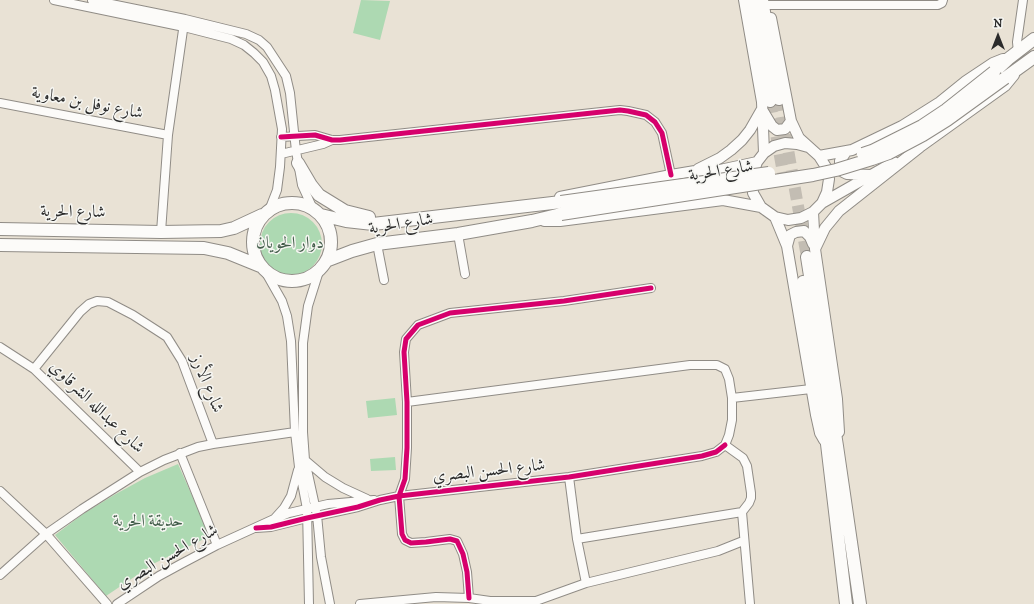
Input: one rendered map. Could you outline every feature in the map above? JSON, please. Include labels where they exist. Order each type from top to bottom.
[{"type":"highway","points":[[752,0],[770,103]]},
{"type":"highway","points":[[766,2],[770,103]]},
{"type":"highway","name":"شارع الحرية","points":[[317,212],[346,221],[373,224],[532,206],[748,176],[815,166],[843,160],[872,151],[922,126],[946,110],[1034,39]]},
{"type":"highway","name":"شارع الحرية","points":[[322,266],[352,251],[377,244],[458,234],[532,221],[561,214],[813,175],[872,160],[895,150],[947,120],[1029,60]]},
{"type":"highway","points":[[298,163],[311,185],[319,195],[334,205],[345,211],[358,215],[402,221]]},
{"type":"highway","points":[[292,202],[303,204],[317,212],[326,223],[330,232],[331,242],[330,252],[322,266],[306,278],[296,281],[287,281],[277,278],[263,268],[255,257],[252,246],[252,235],[256,224],[266,212],[281,204],[292,202]]},
{"type":"highway","name":"شارع الحرية","points":[[0,229],[161,232],[221,231],[234,228],[266,212]]},
{"type":"highway","name":"شارع الحرية","points":[[0,245],[204,248],[228,253],[263,268]]},
{"type":"highway","points":[[807,255],[832,445],[846,604]]},
{"type":"highway","points":[[832,445],[860,604]]},
{"type":"main road","points":[[744,0],[770,103],[772,126],[777,130],[785,129],[791,121]]},
{"type":"main road","points":[[766,2],[791,121],[800,138],[819,156],[826,167],[829,179],[827,192],[822,203]]},
{"type":"main road","points":[[819,156],[846,152],[859,148],[902,126],[940,102],[966,81],[993,63],[1003,59],[1008,59]]},
{"type":"main road","points":[[807,255],[825,228],[839,211],[920,147],[1005,86],[1029,60]]},
{"type":"main road","points":[[764,153],[770,103]]},
{"type":"main road","points":[[695,171],[720,158],[731,150],[750,130],[770,103]]},
{"type":"main road","points":[[808,147],[785,143],[774,146],[764,153],[757,162],[752,177],[753,193],[761,207],[775,217],[788,220],[801,218],[813,212],[822,203],[920,147]]},
{"type":"main road","points":[[846,152],[840,161],[840,167],[843,172],[847,174],[872,175]]},
{"type":"main road","points":[[532,206],[566,196],[671,175],[695,171],[720,170],[757,162]]},
{"type":"main road","points":[[532,221],[560,221],[723,200],[736,195],[738,192],[739,182],[736,176],[732,173],[720,170]]},
{"type":"main road","points":[[723,200],[761,207]]},
{"type":"main road","points":[[775,217],[787,246],[811,389],[820,433],[832,445],[839,430],[838,413],[807,255],[813,212]]},
{"type":"main road","points":[[787,246],[790,235],[796,232],[804,231],[810,237],[807,255]]},
{"type":"street","points":[[54,0],[184,27],[237,42],[244,45],[254,53],[263,62],[271,76],[282,130],[277,190],[266,212]]},
{"type":"street","points":[[92,0],[185,18],[246,34],[259,40],[268,47],[286,76],[290,94],[294,136],[302,185],[317,212]]},
{"type":"street","points":[[766,2],[938,5],[942,3],[943,0]]},
{"type":"street","points":[[1018,52],[1017,42],[1023,0]]},
{"type":"street","points":[[161,232],[168,135],[185,18]]},
{"type":"street","name":"شارع نوفل بن معاوية","points":[[0,103],[168,135]]},
{"type":"street","points":[[281,154],[323,144],[332,140],[620,110],[646,115],[655,122],[662,133],[671,175]]},
{"type":"street","points":[[281,137],[321,136],[332,140]]},
{"type":"street","points":[[458,234],[465,274]]},
{"type":"street","points":[[377,244],[384,280]]},
{"type":"street","points":[[309,604],[311,512],[305,460],[303,343],[308,306],[322,266]]},
{"type":"street","points":[[263,268],[282,301],[289,327],[295,432],[299,467],[321,556],[330,604]]},
{"type":"street","points":[[469,598],[467,572],[460,544],[457,541],[450,539],[411,542],[405,540],[401,528],[399,496],[406,470],[407,402],[404,352],[406,338],[418,325],[450,313],[564,301],[651,288]]},
{"type":"street","name":"شارع عبدالله الشرقاوي","points":[[140,472],[34,369],[80,312],[89,304],[97,301],[108,302],[121,308],[151,325],[167,337]]},
{"type":"street","name":"شارع الأرز","points":[[167,337],[182,361],[213,444]]},
{"type":"street","points":[[0,347],[34,369]]},
{"type":"street","points":[[407,402],[690,365],[718,365],[724,369],[729,379],[732,398],[732,420],[730,434],[725,445],[743,458],[747,466],[751,493],[749,503],[742,512],[750,604]]},
{"type":"street","points":[[732,398],[811,389]]},
{"type":"street","points":[[0,575],[46,534],[140,472],[180,453],[198,447],[295,432]]},
{"type":"street","name":"شارع الحسن البصري","points":[[117,604],[159,576],[217,545],[274,519],[289,514],[358,508],[380,500],[399,496],[569,477],[702,456],[716,452],[725,445]]},
{"type":"street","points":[[180,453],[217,545]]},
{"type":"street","points":[[305,460],[325,477],[343,488],[368,500]]},
{"type":"street","points":[[274,519],[284,508],[291,496],[299,467]]},
{"type":"street","points":[[569,477],[577,539],[586,583]]},
{"type":"street","points":[[0,491],[46,534],[107,604]]},
{"type":"street","name":"شارع الحسن البصري","points":[[256,528],[272,527],[311,512],[368,500],[380,500]]},
{"type":"street","points":[[577,539],[742,512]]},
{"type":"street","points":[[360,604],[423,598],[469,598],[490,601],[536,602],[586,583],[718,551],[744,541]]},
{"type":"green space","points":[[361,0],[390,1],[380,40],[353,33]]},
{"type":"green space","name":"دوار الحويان","points":[[285,213],[297,213],[313,222],[320,232],[322,244],[320,256],[313,266],[297,275],[285,275],[274,270],[265,261],[260,250],[260,238],[265,227],[274,218]]},
{"type":"green space","points":[[395,398],[397,415],[368,418],[366,401]]},
{"type":"green space","points":[[395,457],[396,470],[371,471],[370,459]]},
{"type":"green space","name":"حديقة الحرية","points":[[178,464],[210,536],[155,563],[106,596],[55,535],[83,514],[114,495],[145,478]]},
{"type":"tunnel","points":[[779,99],[807,257]]},
{"type":"tunnel","points":[[770,101],[786,189]]},
{"type":"cycle path","points":[[281,137],[315,135],[332,140],[340,140],[620,110],[646,115],[655,122],[662,133],[671,175]]},
{"type":"cycle path","points":[[469,598],[467,572],[463,554],[457,541],[450,539],[411,543],[405,540],[402,534],[399,496],[405,479],[407,448],[407,402],[404,352],[406,339],[418,325],[450,313],[564,301],[651,288]]},
{"type":"cycle path","points":[[256,528],[271,527],[399,496],[569,477],[702,456],[716,452],[725,445]]}]
